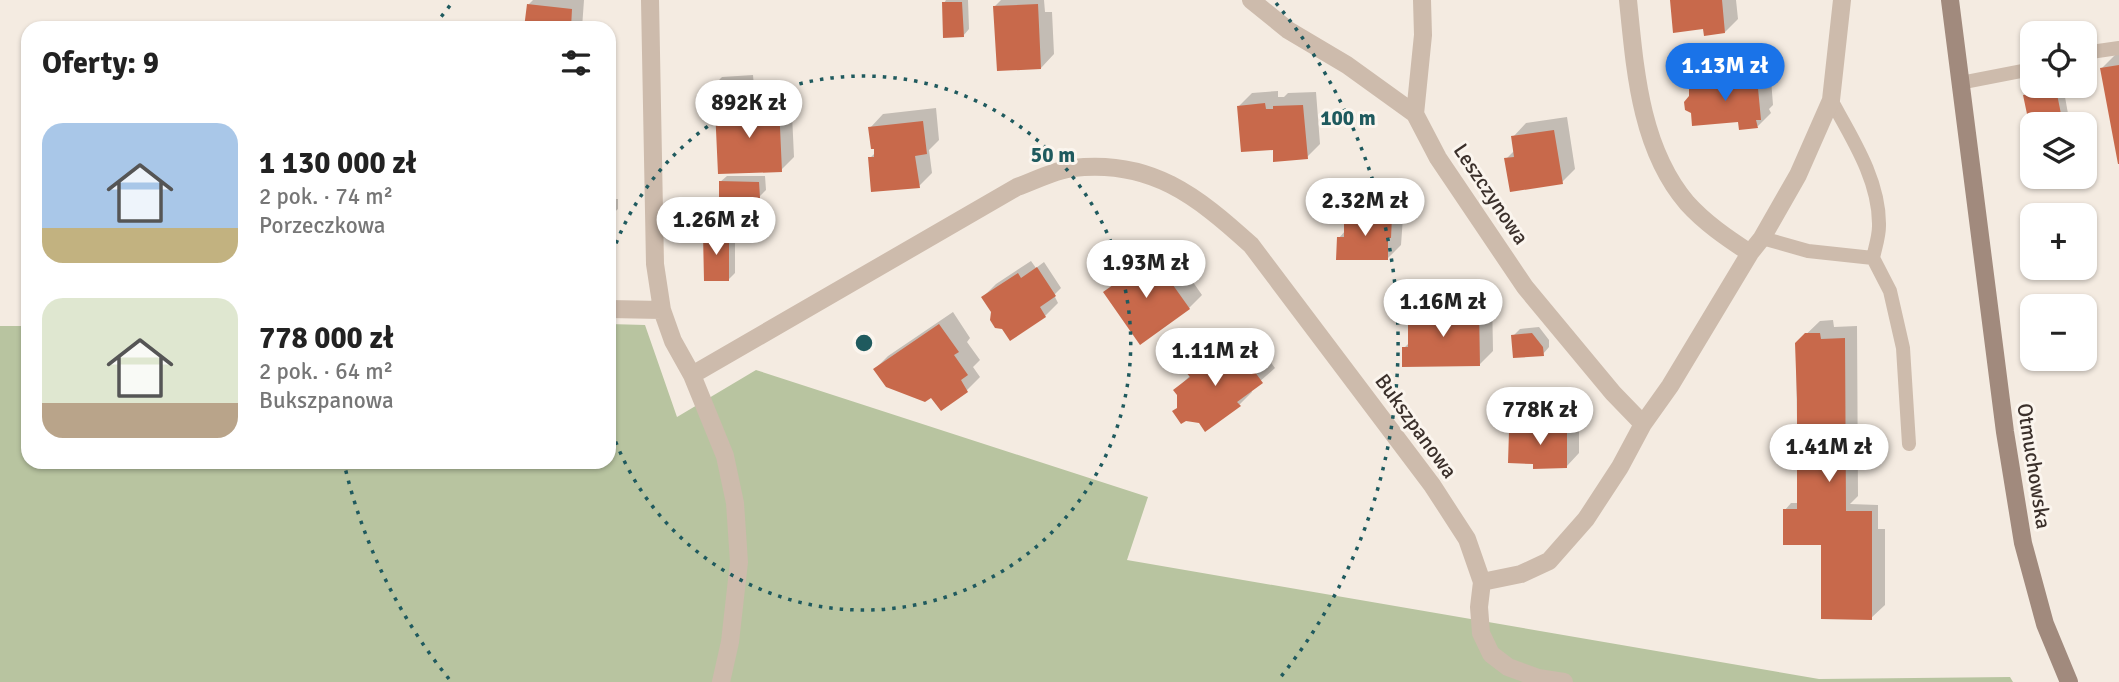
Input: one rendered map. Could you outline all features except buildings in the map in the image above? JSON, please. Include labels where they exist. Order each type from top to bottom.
[{"type":"main road","name":"Otmuchowska","points":[[1950,0],[2005,432],[2023,543],[2045,624],[2069,682]]},
{"type":"street","points":[[650,0],[655,264],[662,310],[673,341],[692,375],[725,456],[735,503],[739,562],[730,642],[721,682]]},
{"type":"street","name":"Leszczynowa","points":[[1251,0],[1288,30],[1347,65],[1415,114],[1438,158],[1525,287],[1613,393],[1643,424]]},
{"type":"street","points":[[1415,114],[1423,35],[1422,0]]},
{"type":"street","points":[[1629,0],[1635,73],[1663,169],[1687,203],[1717,232],[1750,253]]},
{"type":"street","points":[[1564,682],[1538,678],[1508,667],[1491,654],[1481,633],[1479,607],[1482,582],[1521,574],[1549,561],[1586,519],[1620,467],[1643,424],[1677,376],[1798,175],[1831,100],[1842,0]]},
{"type":"street","name":"Bukszpanowa","points":[[692,375],[1017,187],[1072,168],[1125,168],[1152,175],[1181,189],[1215,212],[1251,245],[1432,485],[1467,539],[1482,582]]},
{"type":"street","points":[[616,309],[662,310]]},
{"type":"lane","points":[[2097,51],[2119,48]]},
{"type":"lane","points":[[1960,83],[2020,71]]},
{"type":"lane","points":[[1831,100],[1864,162],[1877,202],[1879,227],[1873,258],[1890,290],[1903,348],[1909,444]]},
{"type":"lane","points":[[1762,238],[1808,251],[1873,258]]},
{"type":"green space","points":[[616,324],[645,325],[677,417],[756,370],[1148,497],[1127,560],[1819,679],[2010,677],[2013,682],[0,682],[0,326],[21,326],[21,469],[616,469]]}]
